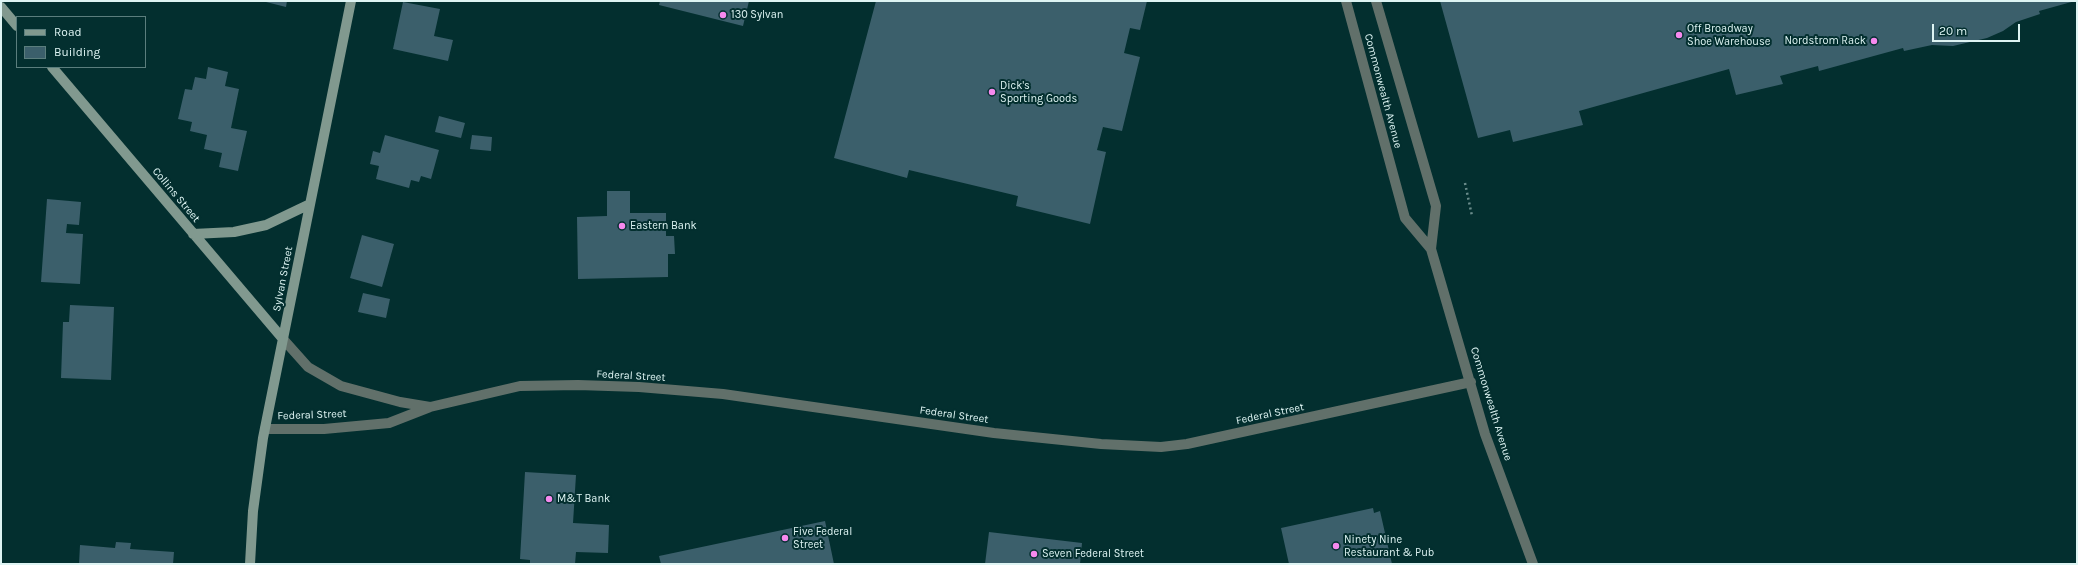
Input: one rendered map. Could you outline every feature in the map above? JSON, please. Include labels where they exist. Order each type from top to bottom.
[{"type":"main road","name":"Sylvan Street","points":[[250,564],[253,511],[265,429],[351,1]]},
{"type":"main road","points":[[1,7],[16,25]]},
{"type":"main road","name":"Collins Street","points":[[53,68],[283,339]]},
{"type":"main road","points":[[193,234],[234,232],[266,225],[310,204]]},
{"type":"street","name":"Commonwealth Avenue","points":[[1346,1],[1405,218],[1431,249],[1486,434],[1533,564]]},
{"type":"street","name":"Commonwealth Avenue","points":[[1376,1],[1436,206],[1431,249]]},
{"type":"street","name":"Federal Street","points":[[283,339],[308,367],[340,386],[400,402],[430,407]]},
{"type":"street","name":"Federal Street","points":[[265,429],[324,429],[389,423],[430,407],[520,386],[578,385],[639,387],[724,394],[994,433],[1101,444],[1161,447],[1187,444],[1471,382]]},
{"type":"path","points":[[1464,183],[1472,216]]},
{"type":"building","points":[[262,1],[287,1],[286,7]]},
{"type":"building","name":"130 Sylvan","points":[[660,1],[749,1],[743,26],[659,5]]},
{"type":"building","name":"Dick's Sporting Goods","points":[[876,1],[1147,1],[1140,30],[1130,28],[1124,53],[1140,57],[1122,131],[1103,127],[1097,150],[1106,152],[1090,224],[1016,206],[1018,196],[909,170],[907,178],[834,158]]},
{"type":"building","points":[[1440,1],[2075,1],[2039,11],[2040,14],[2016,22],[2003,31],[1987,38],[1953,46],[1932,45],[1904,51],[1903,48],[1819,71],[1818,66],[1780,76],[1783,84],[1736,95],[1729,69],[1579,111],[1583,125],[1513,142],[1510,130],[1478,138]]},
{"type":"building","points":[[403,2],[440,9],[434,36],[453,40],[448,61],[393,49]]},
{"type":"building","points":[[208,67],[228,72],[225,86],[239,89],[231,128],[247,131],[238,171],[219,167],[222,153],[204,149],[207,135],[190,131],[192,122],[178,119],[185,89],[192,90],[195,77],[206,79]]},
{"type":"building","points":[[439,116],[465,123],[461,138],[435,132]]},
{"type":"building","points":[[385,135],[439,150],[431,179],[421,176],[419,182],[411,180],[409,188],[376,179],[379,166],[370,164],[373,151],[380,153]]},
{"type":"building","points":[[472,135],[492,137],[491,151],[470,149]]},
{"type":"building","name":"Eastern Bank","points":[[607,191],[630,191],[630,213],[666,213],[666,236],[674,236],[675,254],[668,254],[668,277],[578,279],[577,217],[607,216]]},
{"type":"building","points":[[47,199],[81,202],[79,225],[67,224],[66,233],[83,234],[80,284],[41,282]]},
{"type":"building","points":[[362,235],[394,244],[382,287],[350,278]]},
{"type":"building","points":[[363,293],[390,299],[386,318],[358,312]]},
{"type":"building","points":[[70,305],[114,307],[111,380],[61,378],[63,322],[69,322]]},
{"type":"building","name":"M&T Bank","points":[[525,472],[576,475],[573,523],[609,525],[608,553],[576,552],[575,564],[530,564],[530,560],[520,559]]},
{"type":"building","name":"Ninety Nine Restaurant & Pub","points":[[1373,508],[1374,513],[1380,511],[1392,564],[1289,564],[1281,528]]},
{"type":"building","name":"Five Federal Street","points":[[825,521],[834,564],[661,564],[659,556]]},
{"type":"building","name":"Seven Federal Street","points":[[989,532],[1082,543],[1080,564],[985,564]]},
{"type":"building","points":[[116,542],[131,543],[130,549],[174,552],[173,564],[79,564],[80,545],[115,548]]},
{"type":"place","name":"130 Sylvan","points":[[723,15]]},
{"type":"place","name":"Off Broadway Shoe Warehouse","points":[[1679,35]]},
{"type":"place","name":"Nordstrom Rack","points":[[1874,41]]},
{"type":"place","name":"Dick's Sporting Goods","points":[[992,92]]},
{"type":"place","name":"Eastern Bank","points":[[622,226]]},
{"type":"place","name":"M&T Bank","points":[[549,499]]},
{"type":"place","name":"Five Federal Street","points":[[785,538]]},
{"type":"place","name":"Ninety Nine Restaurant & Pub","points":[[1336,546]]},
{"type":"place","name":"Seven Federal Street","points":[[1034,554]]}]
